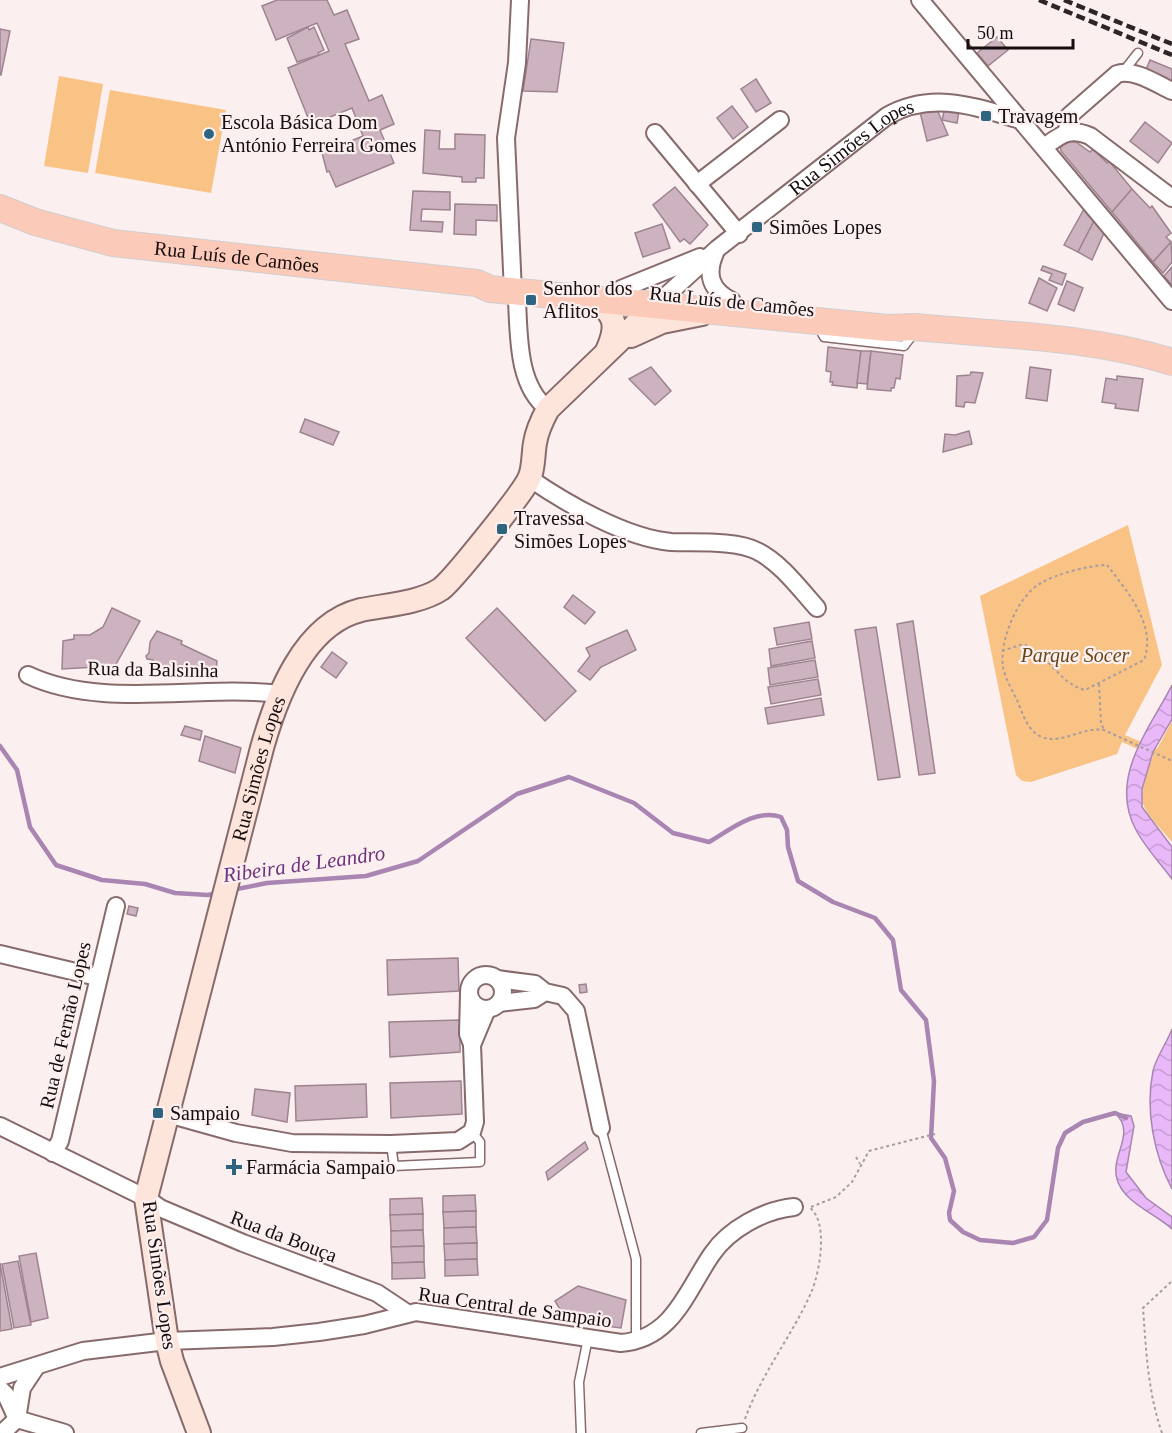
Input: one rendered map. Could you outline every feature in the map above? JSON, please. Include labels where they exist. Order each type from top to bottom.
[{"type":"main road","name":"Rua Luís de Camões","points":[[0,208],[35,222],[113,243],[477,283],[490,289],[657,299],[890,318],[917,327]]},
{"type":"main road","name":"Rua Luís de Camões","points":[[515,291],[592,300],[657,299]]},
{"type":"main road","name":"Rua Luís de Camões","points":[[724,306],[816,322],[888,328],[917,327],[1099,346],[1146,354],[1172,362]]},
{"type":"street","points":[[520,0],[517,63],[506,138],[515,291],[524,369],[535,395],[548,409]]},
{"type":"street","points":[[920,0],[1017,119],[1044,147],[1172,301]]},
{"type":"street","points":[[1066,131],[1069,116],[1117,74],[1123,72],[1172,91]]},
{"type":"street","points":[[969,105],[988,84]]},
{"type":"street","name":"Rua Simões Lopes","points":[[199,1433],[172,1361],[167,1341],[146,1198],[262,748],[279,694],[289,674],[315,640],[340,619],[357,611],[417,598],[440,589],[529,478],[538,428],[548,409],[657,299],[887,116],[921,102],[969,105],[1017,119]]},
{"type":"street","points":[[697,184],[780,120]]},
{"type":"street","points":[[1044,147],[1066,131],[1078,131],[1090,136],[1172,198]]},
{"type":"street","points":[[655,133],[739,234]]},
{"type":"street","points":[[717,249],[709,274],[724,306]]},
{"type":"street","name":"Rua Simões Lopes","points":[[657,299],[670,272],[717,249]]},
{"type":"street","points":[[657,299],[833,317],[890,318]]},
{"type":"street","points":[[592,300],[606,307],[612,316],[614,329],[607,351]]},
{"type":"street","name":"Rua Simões Lopes","points":[[607,351],[639,331],[662,322],[724,306]]},
{"type":"street","points":[[529,478],[561,498],[632,533],[672,542],[700,540],[756,550],[784,571],[817,608]]},
{"type":"street","name":"Rua da Balsinha","points":[[28,675],[46,683],[80,690],[163,693],[257,691],[279,694]]},
{"type":"street","name":"Rua de Fernão Lopes","points":[[53,1153],[60,1141],[116,906]]},
{"type":"street","points":[[0,954],[98,977]]},
{"type":"street","points":[[168,1114],[236,1133],[292,1143],[391,1144],[458,1141],[472,1132],[475,1122],[472,1045],[468,1034],[469,994],[476,979],[486,975],[497,980],[535,984],[545,992],[562,996],[576,1011],[600,1128]]},
{"type":"street","points":[[472,1045],[493,1006],[503,994],[497,980]]},
{"type":"street","points":[[469,994],[477,1007],[534,999],[545,992]]},
{"type":"street","name":"Rua da Bouça","points":[[0,1126],[146,1198],[160,1208],[243,1243],[377,1293],[406,1313]]},
{"type":"street","name":"Rua Central de Sampaio","points":[[0,1377],[83,1351],[167,1341],[273,1337],[319,1332],[364,1325],[416,1312],[621,1343],[636,1342],[653,1334],[678,1312],[712,1254],[727,1237],[742,1226],[785,1208],[802,1207]]},
{"type":"street","points":[[2,1433],[17,1419],[22,1388],[36,1367]]},
{"type":"street","points":[[0,1389],[6,1395],[17,1419],[65,1433]]},
{"type":"lane","points":[[1123,72],[1138,53]]},
{"type":"lane","points":[[600,1128],[636,1259],[636,1342]]},
{"type":"lane","points":[[391,1144],[394,1166],[480,1162],[480,1142],[472,1132]]},
{"type":"lane","points":[[581,1433],[579,1382],[588,1338]]},
{"type":"lane","points":[[701,1433],[742,1428]]},
{"type":"path","points":[[1002,651],[1023,644],[1032,648],[1073,688],[1085,690],[1144,660],[1148,649],[1138,606],[1107,565],[1096,565],[1041,582],[1032,590],[1003,637],[1002,651],[1003,668],[1029,728],[1051,740],[1096,729],[1104,730],[1172,761]]},
{"type":"path","points":[[1099,684],[1101,723],[1104,730]]},
{"type":"path","points":[[802,1207],[836,1197],[852,1182],[869,1151],[935,1134]]},
{"type":"path","points":[[856,1157],[860,1164]]},
{"type":"path","points":[[742,1428],[749,1408],[812,1291],[820,1253],[821,1222],[802,1207]]},
{"type":"path","points":[[1162,1433],[1155,1415],[1147,1360],[1143,1308],[1172,1281]]},
{"type":"green space","points":[[59,76],[103,84],[88,173],[44,166]]},
{"type":"green space","points":[[110,90],[226,110],[211,193],[95,173]]},
{"type":"green space","name":"Parque Socer","points":[[1128,525],[1162,665],[1125,735],[1157,749],[1172,721],[1172,842],[1146,811],[1143,803],[1144,785],[1153,756],[1122,742],[1117,754],[1031,782],[1022,781],[1016,775],[980,596]]},
{"type":"water","points":[[1172,685],[1172,719],[1153,752],[1142,789],[1142,807],[1172,847],[1172,879],[1136,830],[1129,811],[1127,792],[1129,773],[1135,755]]},
{"type":"water","points":[[1172,1029],[1172,1189],[1156,1147],[1150,1101],[1154,1066]]},
{"type":"water","points":[[1115,1113],[1131,1116],[1134,1126],[1126,1172],[1146,1198],[1172,1217],[1172,1229],[1133,1201],[1120,1187],[1116,1170],[1124,1128]]},
{"type":"building","points":[[277,0],[327,0],[334,15],[347,10],[359,39],[345,44],[369,101],[382,95],[394,124],[380,130],[394,163],[336,187],[329,171],[327,172],[322,153],[363,136],[352,108],[311,125],[288,68],[329,51],[317,23],[276,40],[262,6]]},
{"type":"building","points":[[308,27],[309,30],[314,27],[324,50],[318,53],[319,55],[297,62],[287,38]]},
{"type":"building","points":[[0,29],[10,31],[1,75],[0,75]]},
{"type":"building","points":[[997,37],[1008,50],[988,66],[977,53]]},
{"type":"building","points":[[531,39],[564,43],[557,92],[523,91]]},
{"type":"building","points":[[1150,60],[1172,69],[1172,86],[1144,74]]},
{"type":"building","points":[[756,79],[771,103],[756,112],[741,89]]},
{"type":"building","points":[[732,106],[748,127],[733,139],[717,118]]},
{"type":"building","points":[[936,107],[948,135],[927,141],[920,112]]},
{"type":"building","points":[[945,107],[959,110],[957,123],[942,120]]},
{"type":"building","points":[[1145,122],[1172,143],[1158,163],[1130,141]]},
{"type":"building","points":[[425,130],[440,131],[439,149],[455,149],[455,134],[485,135],[484,178],[476,178],[476,182],[462,182],[462,177],[423,173]]},
{"type":"building","points":[[1065,141],[1076,142],[1090,152],[1093,149],[1107,163],[1109,161],[1132,189],[1112,212],[1061,151],[1060,144]]},
{"type":"building","points":[[675,187],[708,225],[690,244],[684,239],[680,242],[653,205]]},
{"type":"building","points":[[1132,189],[1150,208],[1152,206],[1171,233],[1166,237],[1171,242],[1153,262],[1112,212]]},
{"type":"building","points":[[413,191],[450,192],[450,210],[422,209],[421,221],[443,222],[442,232],[410,230]]},
{"type":"building","points":[[455,204],[497,205],[497,221],[476,220],[476,235],[454,234]]},
{"type":"building","points":[[1084,209],[1094,221],[1078,252],[1064,245]]},
{"type":"building","points":[[1094,221],[1104,233],[1092,260],[1078,252]]},
{"type":"building","points":[[662,224],[670,248],[643,257],[635,233]]},
{"type":"building","points":[[1171,242],[1172,262],[1163,273],[1153,262]]},
{"type":"building","points":[[1043,266],[1066,274],[1062,285],[1049,280],[1052,274],[1041,270]]},
{"type":"building","points":[[1172,267],[1172,285],[1164,276]]},
{"type":"building","points":[[1039,278],[1057,288],[1047,311],[1029,303]]},
{"type":"building","points":[[1067,281],[1083,288],[1074,311],[1058,304]]},
{"type":"building","points":[[828,347],[861,351],[857,388],[832,385],[831,372],[826,371]]},
{"type":"building","points":[[861,351],[871,351],[867,384],[857,383]]},
{"type":"building","points":[[871,351],[903,355],[900,379],[896,378],[891,391],[867,389]]},
{"type":"building","points":[[651,367],[671,391],[655,405],[629,379]]},
{"type":"building","points":[[1030,367],[1051,370],[1047,401],[1026,398]]},
{"type":"building","points":[[971,372],[983,373],[975,403],[965,402],[964,407],[956,406],[957,376],[970,375]]},
{"type":"building","points":[[1117,376],[1143,379],[1138,411],[1115,408],[1116,404],[1102,402],[1106,378],[1117,380]]},
{"type":"building","points":[[305,419],[339,432],[333,445],[300,432]]},
{"type":"building","points":[[969,431],[972,444],[943,452],[945,434],[955,435]]},
{"type":"building","points":[[573,595],[595,612],[585,624],[564,607]]},
{"type":"building","points":[[112,608],[140,621],[115,666],[62,669],[63,641],[74,639],[74,635],[90,635],[103,627]]},
{"type":"building","points":[[497,608],[576,691],[545,721],[466,638]]},
{"type":"building","points":[[913,621],[935,773],[919,775],[897,624]]},
{"type":"building","points":[[809,622],[812,639],[777,645],[774,628]]},
{"type":"building","points":[[876,627],[900,777],[878,780],[855,630]]},
{"type":"building","points":[[627,630],[636,650],[601,667],[590,680],[578,671],[590,656],[586,648]]},
{"type":"building","points":[[157,631],[182,641],[181,644],[217,661],[216,672],[153,669],[153,660],[147,659],[146,656],[149,653],[150,642]]},
{"type":"building","points":[[812,641],[815,658],[771,666],[769,649]]},
{"type":"building","points":[[332,652],[347,663],[336,678],[321,667]]},
{"type":"building","points":[[815,660],[818,677],[770,685],[768,668]]},
{"type":"building","points":[[818,679],[821,695],[771,704],[768,687]]},
{"type":"building","points":[[821,698],[824,715],[768,724],[765,708]]},
{"type":"building","points":[[185,726],[202,731],[200,740],[181,735]]},
{"type":"building","points":[[205,736],[241,748],[235,773],[199,761]]},
{"type":"building","points":[[129,906],[138,908],[136,916],[127,914]]},
{"type":"building","points":[[458,958],[459,991],[388,995],[387,960]]},
{"type":"building","points":[[586,984],[587,992],[580,993],[579,985]]},
{"type":"building","points":[[460,1020],[460,1052],[390,1057],[389,1022]]},
{"type":"building","points":[[461,1081],[462,1114],[391,1118],[390,1083]]},
{"type":"building","points":[[366,1084],[367,1117],[296,1121],[295,1086]]},
{"type":"building","points":[[255,1089],[290,1093],[287,1122],[252,1115]]},
{"type":"building","points":[[585,1142],[588,1149],[548,1180],[546,1172]]},
{"type":"building","points":[[475,1195],[476,1211],[443,1212],[443,1196]]},
{"type":"building","points":[[422,1198],[423,1214],[390,1215],[390,1199]]},
{"type":"building","points":[[476,1211],[476,1227],[444,1228],[443,1212]]},
{"type":"building","points":[[423,1214],[423,1230],[391,1231],[390,1215]]},
{"type":"building","points":[[476,1227],[477,1243],[444,1244],[444,1228]]},
{"type":"building","points":[[423,1230],[424,1246],[391,1247],[391,1231]]},
{"type":"building","points":[[477,1243],[477,1259],[445,1260],[444,1244]]},
{"type":"building","points":[[424,1246],[424,1262],[392,1263],[391,1247]]},
{"type":"building","points":[[36,1253],[48,1318],[31,1322],[19,1256]]},
{"type":"building","points":[[477,1259],[478,1275],[445,1276],[445,1260]]},
{"type":"building","points":[[18,1261],[31,1325],[14,1328],[2,1264]]},
{"type":"building","points":[[424,1262],[425,1278],[392,1279],[392,1263]]},
{"type":"building","points":[[0,1263],[12,1329],[0,1331]]},
{"type":"building","points":[[578,1286],[626,1300],[621,1328],[605,1326],[606,1324],[577,1317],[577,1319],[562,1313],[555,1301]]},
{"type":"waterway","name":"Ribeira de Leandro","points":[[0,746],[17,770],[30,827],[56,865],[102,880],[145,884],[175,893],[208,895],[218,893]]},
{"type":"waterway","name":"Ribeira de Leandro","points":[[232,890],[267,883],[366,876],[418,861],[517,794],[569,777],[634,803],[673,833],[709,842],[734,826],[753,818],[762,815],[781,817],[787,830],[788,847],[798,881],[833,902],[875,918],[893,940],[901,990],[926,1020],[934,1081],[931,1138],[945,1158],[954,1191],[949,1213],[950,1220],[963,1232],[980,1240],[1013,1243],[1034,1237],[1047,1220],[1058,1148],[1065,1133],[1083,1122],[1115,1113],[1126,1118]]},
{"type":"railway","points":[[1039,0],[1172,55]]},
{"type":"railway","points":[[1064,0],[1172,44]]},
{"type":"place","name":"Travagem","points":[[986,116]]},
{"type":"place","name":"Escola Básica Dom António Ferreira Gomes","points":[[209,134]]},
{"type":"place","name":"Simões Lopes","points":[[757,227]]},
{"type":"place","name":"Senhor dos Aflitos","points":[[531,300]]},
{"type":"place","name":"Travessa Simões Lopes","points":[[502,529]]},
{"type":"place","name":"Sampaio","points":[[158,1113]]},
{"type":"place","name":"Farmácia Sampaio","points":[[234,1167]]}]
